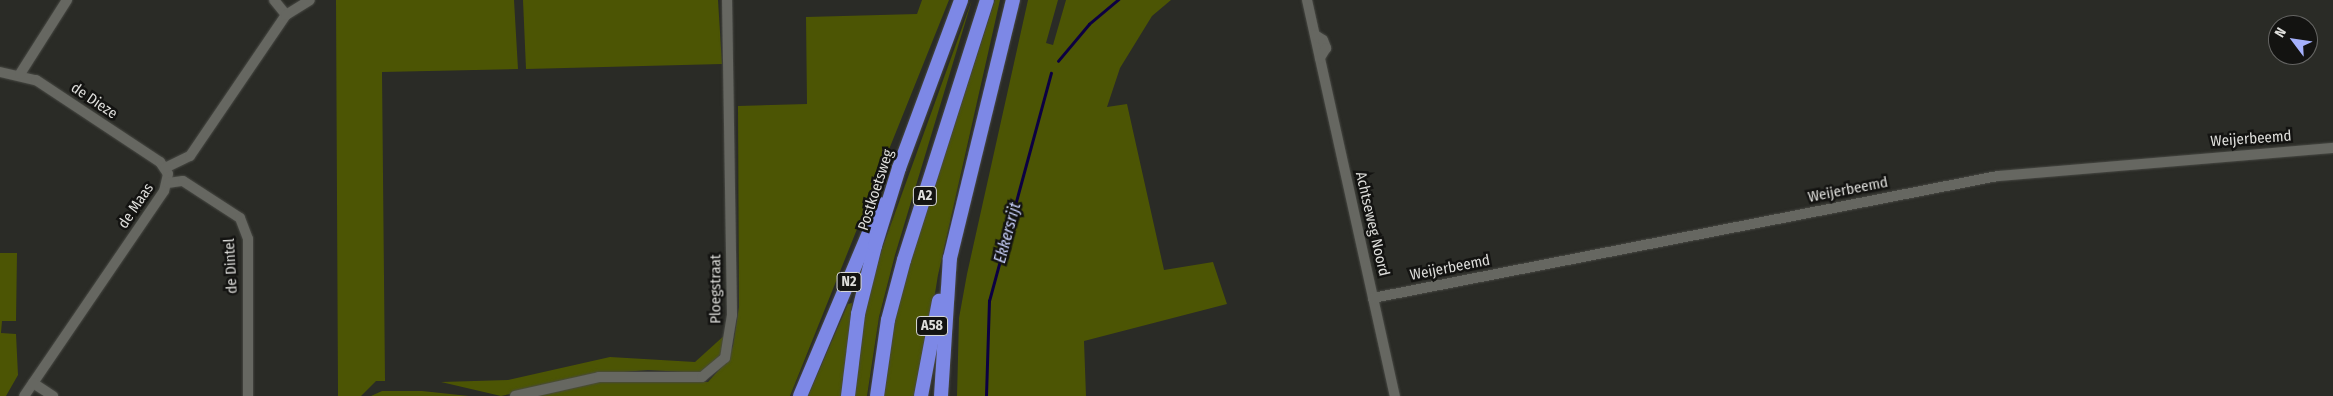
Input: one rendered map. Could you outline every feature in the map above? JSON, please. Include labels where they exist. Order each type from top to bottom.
[{"type":"highway","name":"Postkoetsweg","points":[[848,396],[864,284],[899,168],[961,0]]},
{"type":"highway","name":"A2","points":[[877,396],[888,320],[904,260],[987,0]]},
{"type":"highway","points":[[941,396],[950,258],[1012,0]]},
{"type":"highway","name":"N2","points":[[800,396],[899,168]]},
{"type":"highway","name":"A58","points":[[921,396],[932,328],[950,258]]},
{"type":"street","points":[[20,74],[67,0]]},
{"type":"street","points":[[274,0],[286,15]]},
{"type":"street","name":"de Maas","points":[[24,396],[168,183],[165,168],[190,156],[286,15],[310,0]]},
{"type":"street","name":"Ploegstraat","points":[[515,396],[599,377],[702,377],[725,358],[732,315],[727,0]]},
{"type":"street","name":"Achtseweg Noord","points":[[1307,0],[1395,396]]},
{"type":"street","name":"de Dieze","points":[[0,72],[20,74],[36,80],[165,168]]},
{"type":"street","name":"Weijerbeemd","points":[[1373,298],[1998,176],[2333,148]]},
{"type":"street","name":"de Dintel","points":[[168,183],[183,181],[240,218],[243,225],[248,239],[248,396]]},
{"type":"street","points":[[33,383],[53,396]]},
{"type":"green space","points":[[336,0],[514,0],[518,69],[382,72],[385,381],[376,381],[361,396],[338,396]]},
{"type":"green space","points":[[523,0],[718,0],[722,64],[526,69]]},
{"type":"green space","points":[[922,0],[949,0],[790,396],[527,396],[559,386],[629,378],[708,382],[727,361],[733,346],[739,307],[738,106],[807,104],[806,17],[917,14]]},
{"type":"green space","points":[[972,0],[895,255],[879,317],[867,396],[853,396],[864,313],[882,249]]},
{"type":"green space","points":[[995,0],[1000,0],[938,275],[918,396],[883,396],[894,320],[910,262]]},
{"type":"green space","points":[[1028,0],[1058,0],[1046,43],[1053,45],[1066,0],[1171,0],[1152,16],[1120,68],[1107,107],[1127,104],[1164,270],[1213,262],[1227,304],[1084,341],[1086,396],[957,396],[959,318],[967,274]]},
{"type":"green space","points":[[0,253],[17,253],[16,321],[2,321],[1,333],[16,334],[18,375],[6,396],[0,396]]},
{"type":"green space","points":[[852,303],[842,396],[808,396],[848,304]]},
{"type":"green space","points":[[727,333],[721,354],[701,373],[648,370],[599,374],[501,396],[441,382],[508,380],[610,357],[695,362]]},
{"type":"green space","points":[[382,391],[422,391],[469,396],[371,396]]},
{"type":"waterway","name":"Ekkersrijt","points":[[1058,61],[1089,24],[1118,0]]},
{"type":"waterway","name":"Ekkersrijt","points":[[986,396],[989,301],[1051,73]]}]
